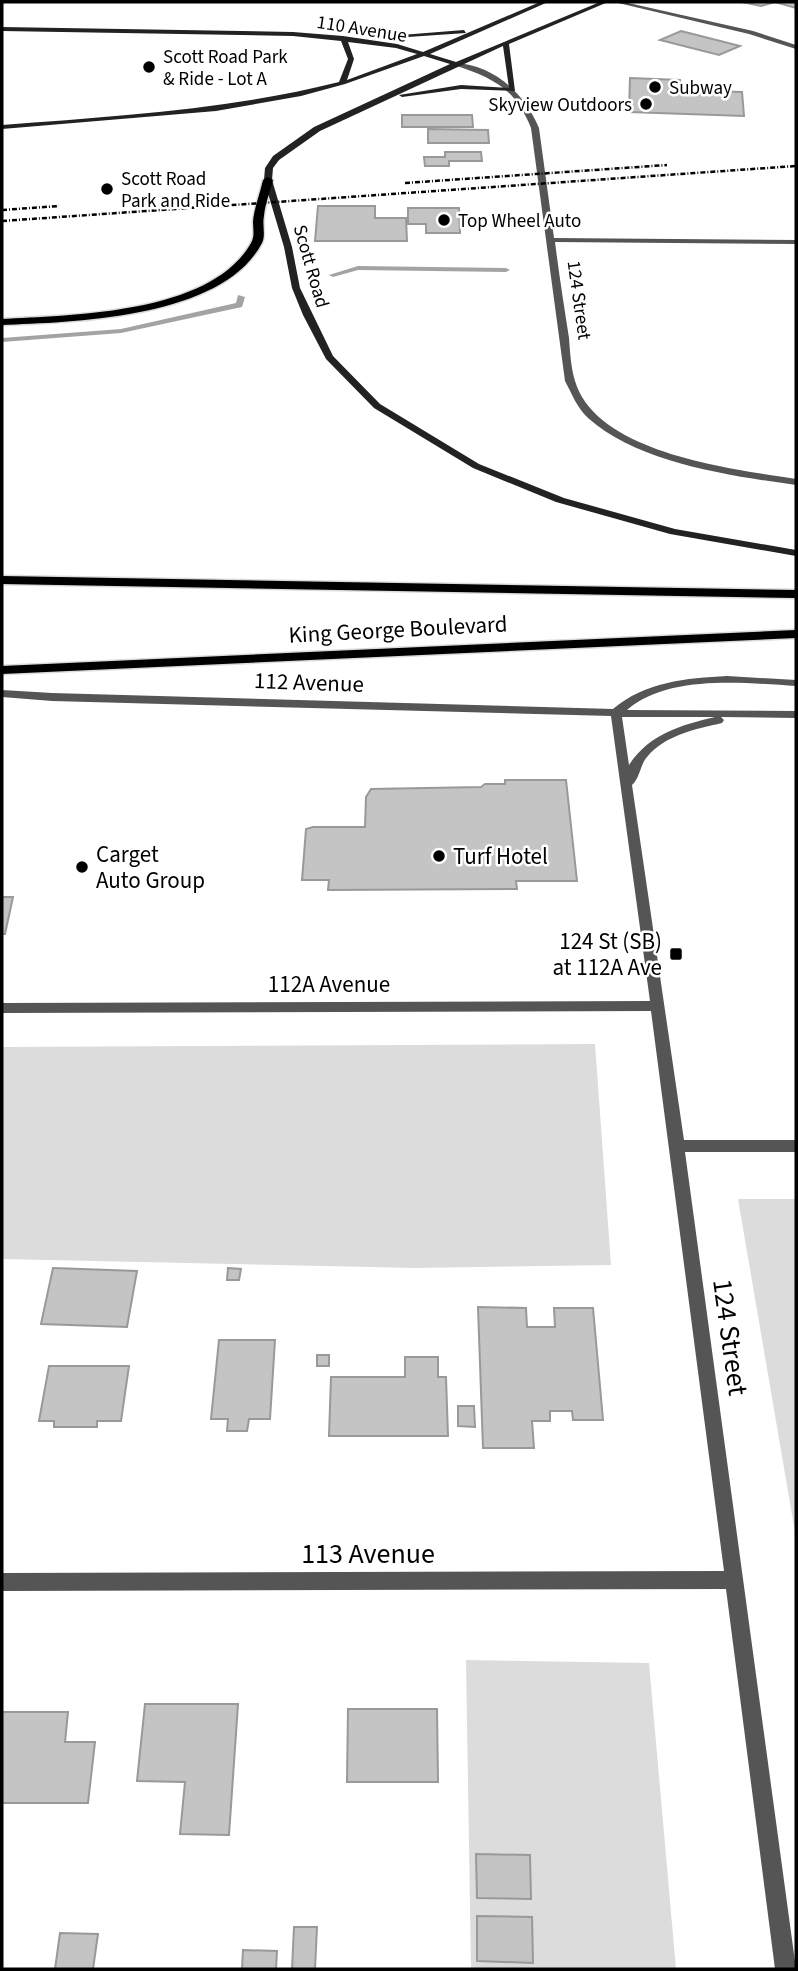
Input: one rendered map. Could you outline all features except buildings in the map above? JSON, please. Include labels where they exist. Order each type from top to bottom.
[{"type":"main road","points":[[2,127],[223,109],[342,83],[423,54],[545,2]]},
{"type":"main road","points":[[2,322],[108,314],[151,306],[189,295],[220,280],[244,262],[259,240],[258,221],[269,168],[290,145],[317,129],[456,64],[605,2]]},
{"type":"main road","name":"110 Avenue","points":[[2,29],[293,34],[397,46],[456,64]]},
{"type":"main road","points":[[342,83],[351,59],[343,38],[474,32]]},
{"type":"main road","points":[[380,99],[461,87],[513,90],[506,43]]},
{"type":"main road","name":"Scott Road","points":[[268,180],[288,247],[296,288],[307,315],[329,357],[377,406],[476,466],[560,500],[674,532],[796,553]]},
{"type":"main road","name":"King George Boulevard","points":[[2,580],[796,594]]},
{"type":"main road","name":"King George Boulevard","points":[[2,670],[796,634]]},
{"type":"street","points":[[617,2],[751,32],[796,47]]},
{"type":"street","name":"124 Street","points":[[456,64],[481,71],[513,90],[526,104],[536,128],[570,381],[592,416],[642,445],[703,464],[796,482]]},
{"type":"street","points":[[551,240],[796,242]]},
{"type":"street","points":[[616,713],[641,696],[693,681],[730,678],[796,683]]},
{"type":"street","name":"112 Avenue","points":[[2,693],[51,698],[264,701],[616,713],[796,715]]},
{"type":"street","name":"124 Street","points":[[616,713],[677,1146],[786,1969]]},
{"type":"street","points":[[628,793],[632,770],[637,762],[664,736],[692,726],[751,715]]},
{"type":"street","name":"112A Avenue","points":[[2,1008],[657,1006]]},
{"type":"street","points":[[677,1146],[796,1146]]},
{"type":"street","name":"113 Avenue","points":[[2,1582],[735,1580]]},
{"type":"shaded area","points":[[595,1044],[611,1265],[416,1268],[2,1259],[2,1047]]},
{"type":"shaded area","points":[[738,1199],[796,1199],[796,1538]]},
{"type":"shaded area","points":[[466,1660],[649,1663],[676,1969],[471,1969]]},
{"type":"waterway","points":[[333,275],[358,268],[506,270]]},
{"type":"waterway","points":[[2,340],[121,331],[239,305],[241,297]]},
{"type":"railway","points":[[405,183],[667,165]]},
{"type":"railway","points":[[2,221],[796,166]]},
{"type":"railway","points":[[2,210],[59,206]]},
{"type":"place","name":"Scott Road Park & Ride - Lot A","points":[[149,67]]},
{"type":"place","name":"Subway","points":[[655,87]]},
{"type":"place","name":"Skyview Outdoors","points":[[646,104]]},
{"type":"place","name":"Scott Road Park and Ride","points":[[107,189]]},
{"type":"place","name":"Top Wheel Auto","points":[[444,220]]},
{"type":"place","name":"Turf Hotel","points":[[439,856]]},
{"type":"place","name":"Carget Auto Group","points":[[82,867]]},
{"type":"place","name":"124 St (SB) at 112A Ave","points":[[676,954]]}]
